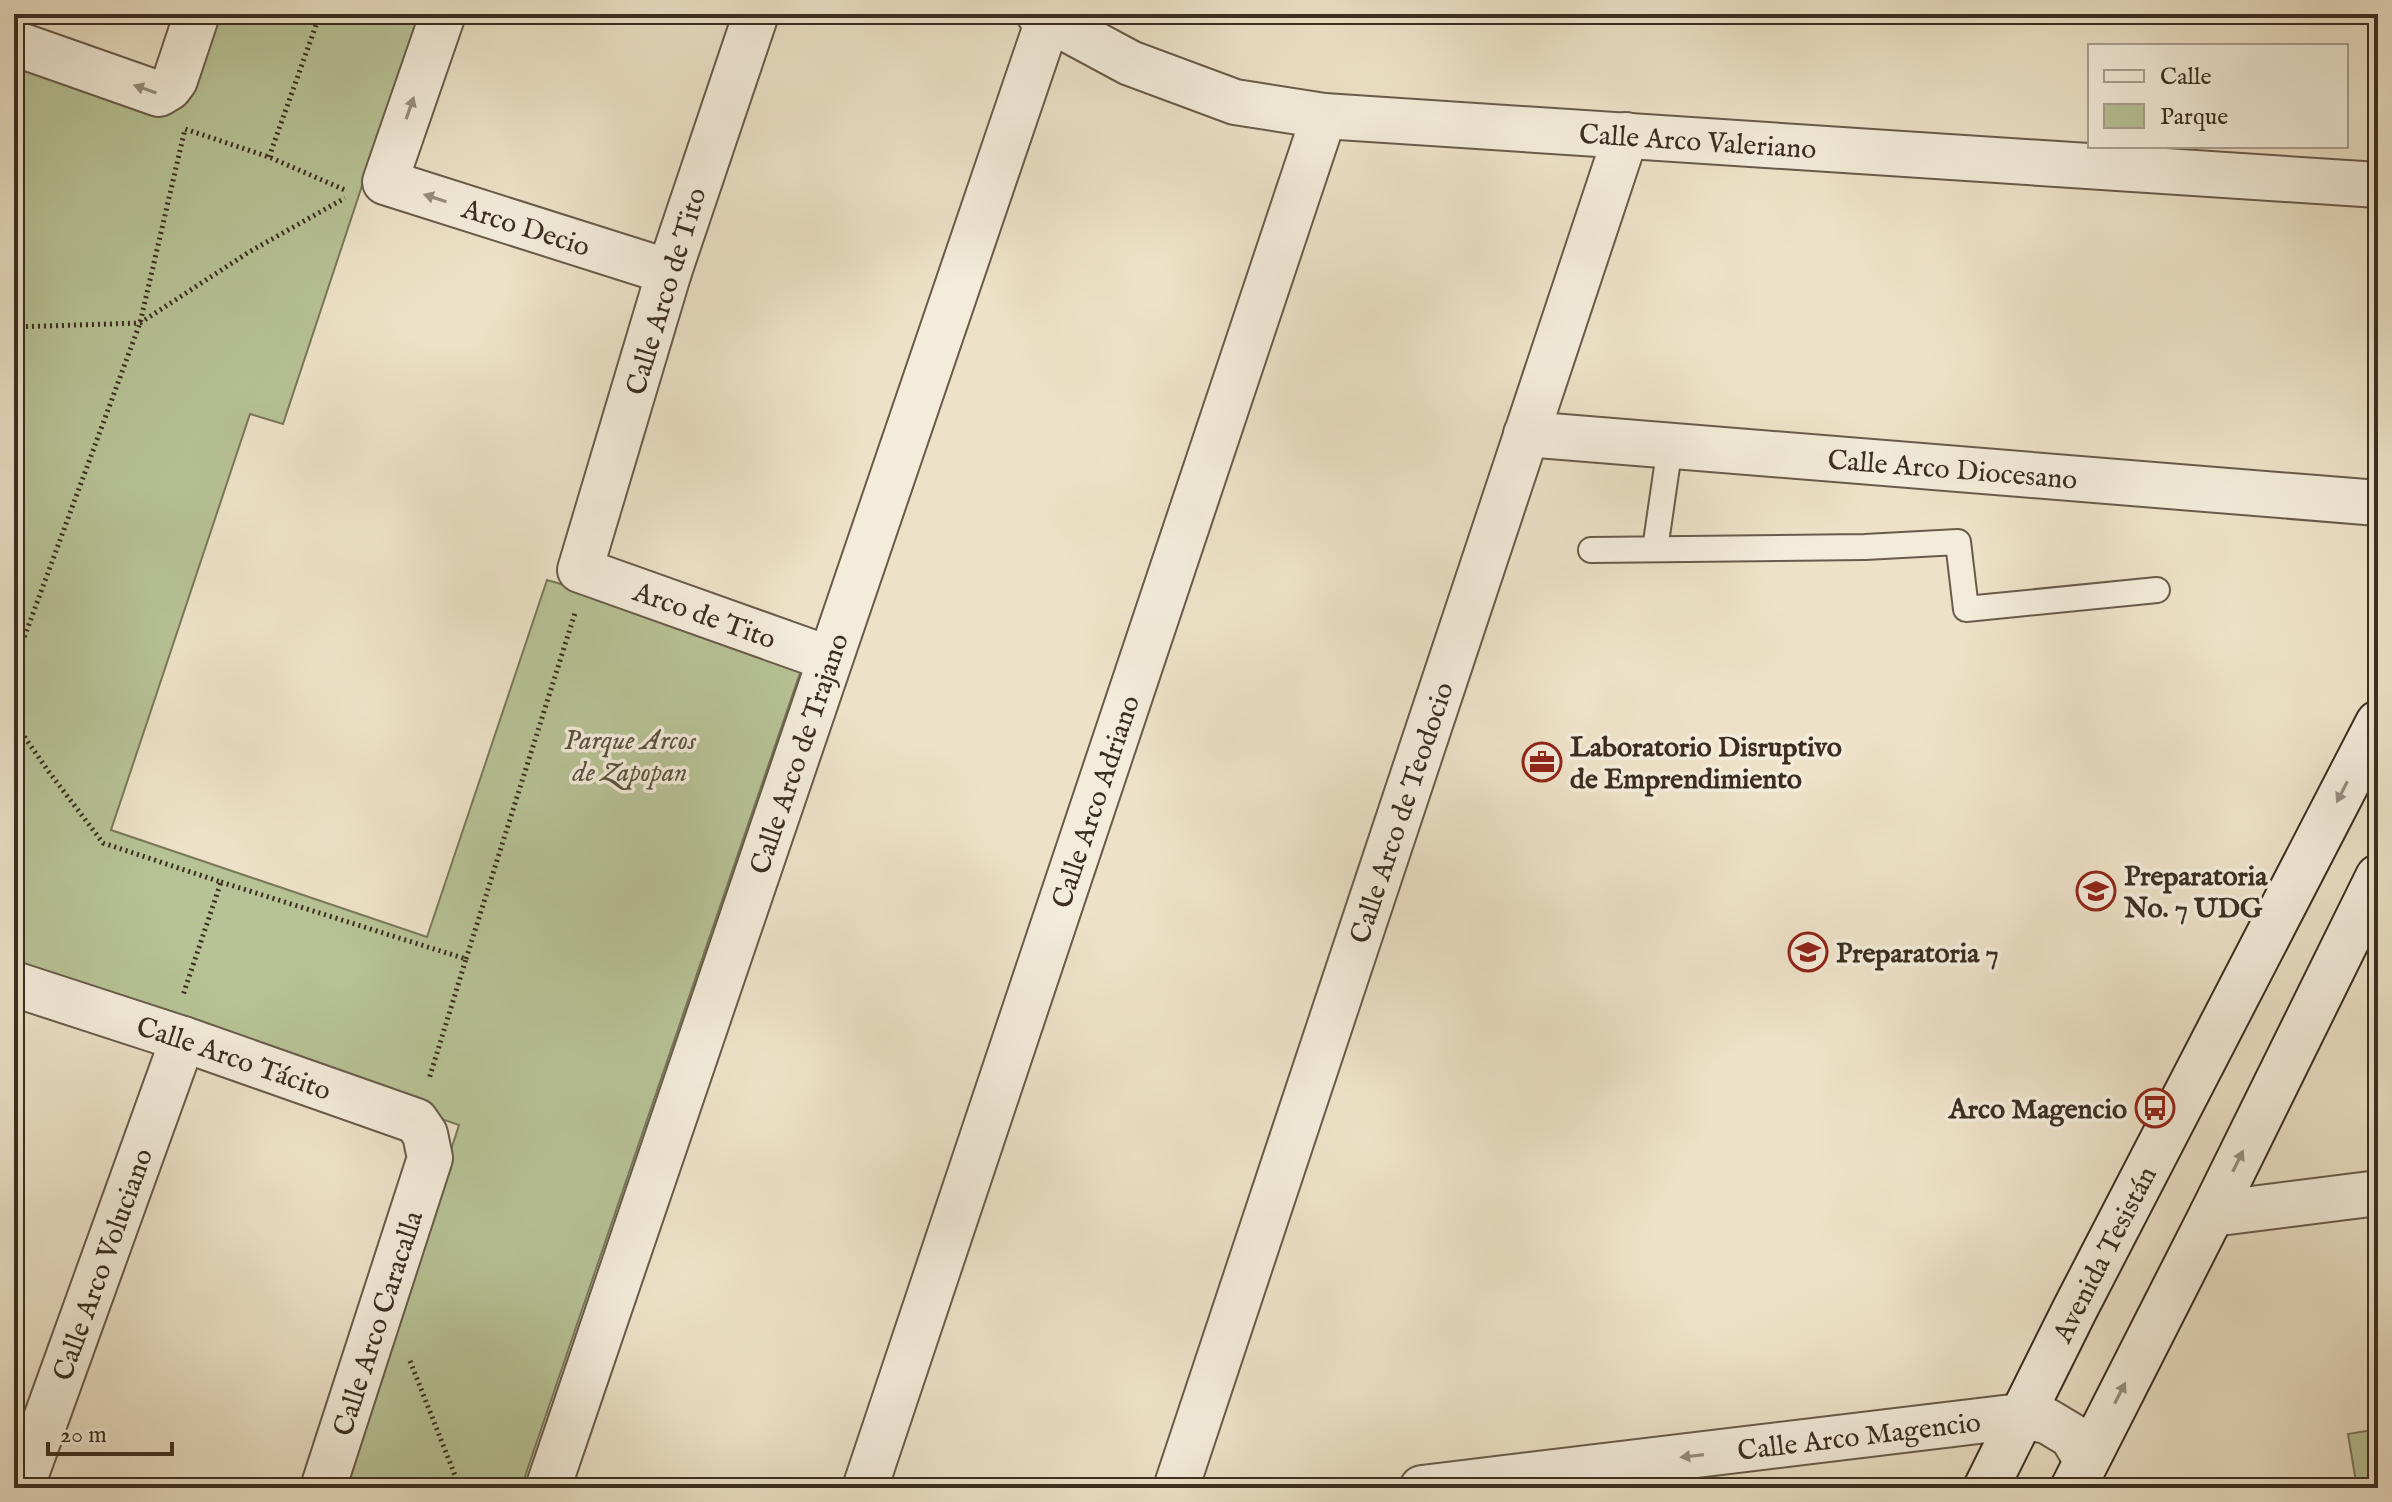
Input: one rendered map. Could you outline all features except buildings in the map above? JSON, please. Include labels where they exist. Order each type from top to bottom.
[{"type":"street","points":[[14,43],[159,94],[175,80],[197,14]]},
{"type":"street","name":"Arco Decio","points":[[443,14],[385,182],[669,272]]},
{"type":"street","name":"Calle Arco de Tito","points":[[584,572],[669,272],[756,14]]},
{"type":"street","name":"Calle Arco Valeriano","points":[[1044,17],[1130,63],[1235,102],[1324,116],[2378,185]]},
{"type":"street","name":"Calle Arco de Trajano","points":[[548,1488],[1044,17]]},
{"type":"street","name":"Calle Arco Adriano","points":[[865,1488],[1324,116]]},
{"type":"street","name":"Calle Arco de Teodocio","points":[[1176,1488],[1626,135]]},
{"type":"street","name":"Calle Arco Diocesano","points":[[1526,434],[2378,503]]},
{"type":"street","name":"Arco de Tito","points":[[584,572],[830,659]]},
{"type":"street","name":"Avenida Tesistán","points":[[1986,1488],[2020,1416],[2378,723]]},
{"type":"street","points":[[2080,1474],[2378,877]]},
{"type":"street","name":"Calle Arco Tácito","points":[[14,984],[183,1039],[423,1139]]},
{"type":"street","name":"Calle Arco Voluciano","points":[[21,1488],[183,1039]]},
{"type":"street","name":"Calle Arco Caracalla","points":[[323,1488],[423,1139]]},
{"type":"street","points":[[2212,1214],[2378,1193]]},
{"type":"street","name":"Calle Arco Magencio","points":[[1422,1488],[2020,1416],[2047,1421],[2072,1436],[2080,1474]]},
{"type":"lane","points":[[1655,549],[1670,446]]},
{"type":"lane","points":[[1591,550],[1865,547],[1958,542],[1966,609],[2157,590]]},
{"type":"path","points":[[269,157],[320,14]]},
{"type":"path","points":[[14,327],[140,323],[249,252],[353,193],[269,157],[185,129],[140,323],[14,665]]},
{"type":"path","points":[[423,1139],[466,959],[584,572]]},
{"type":"path","points":[[14,722],[103,843],[466,959]]},
{"type":"path","points":[[170,991],[184,995],[221,882]]},
{"type":"path","points":[[408,1356],[460,1488]]},
{"type":"green space","name":"Parque Arcos de Zapopan","points":[[220,14],[419,14],[283,424],[250,414],[111,830],[427,937],[547,580],[592,593],[801,670],[521,1488],[342,1488],[459,1125],[14,969],[14,67],[152,108],[197,83]]},
{"type":"green space","points":[[2378,1429],[2378,1488],[2357,1488],[2348,1434]]},
{"type":"place","name":"Laboratorio Disruptivo de Emprendimiento","points":[[1542,762]]},
{"type":"place","name":"Preparatoria No. 7 UDG","points":[[2096,891]]},
{"type":"place","name":"Preparatoria 7","points":[[1808,952]]},
{"type":"place","name":"Arco Magencio","points":[[2155,1108]]}]
